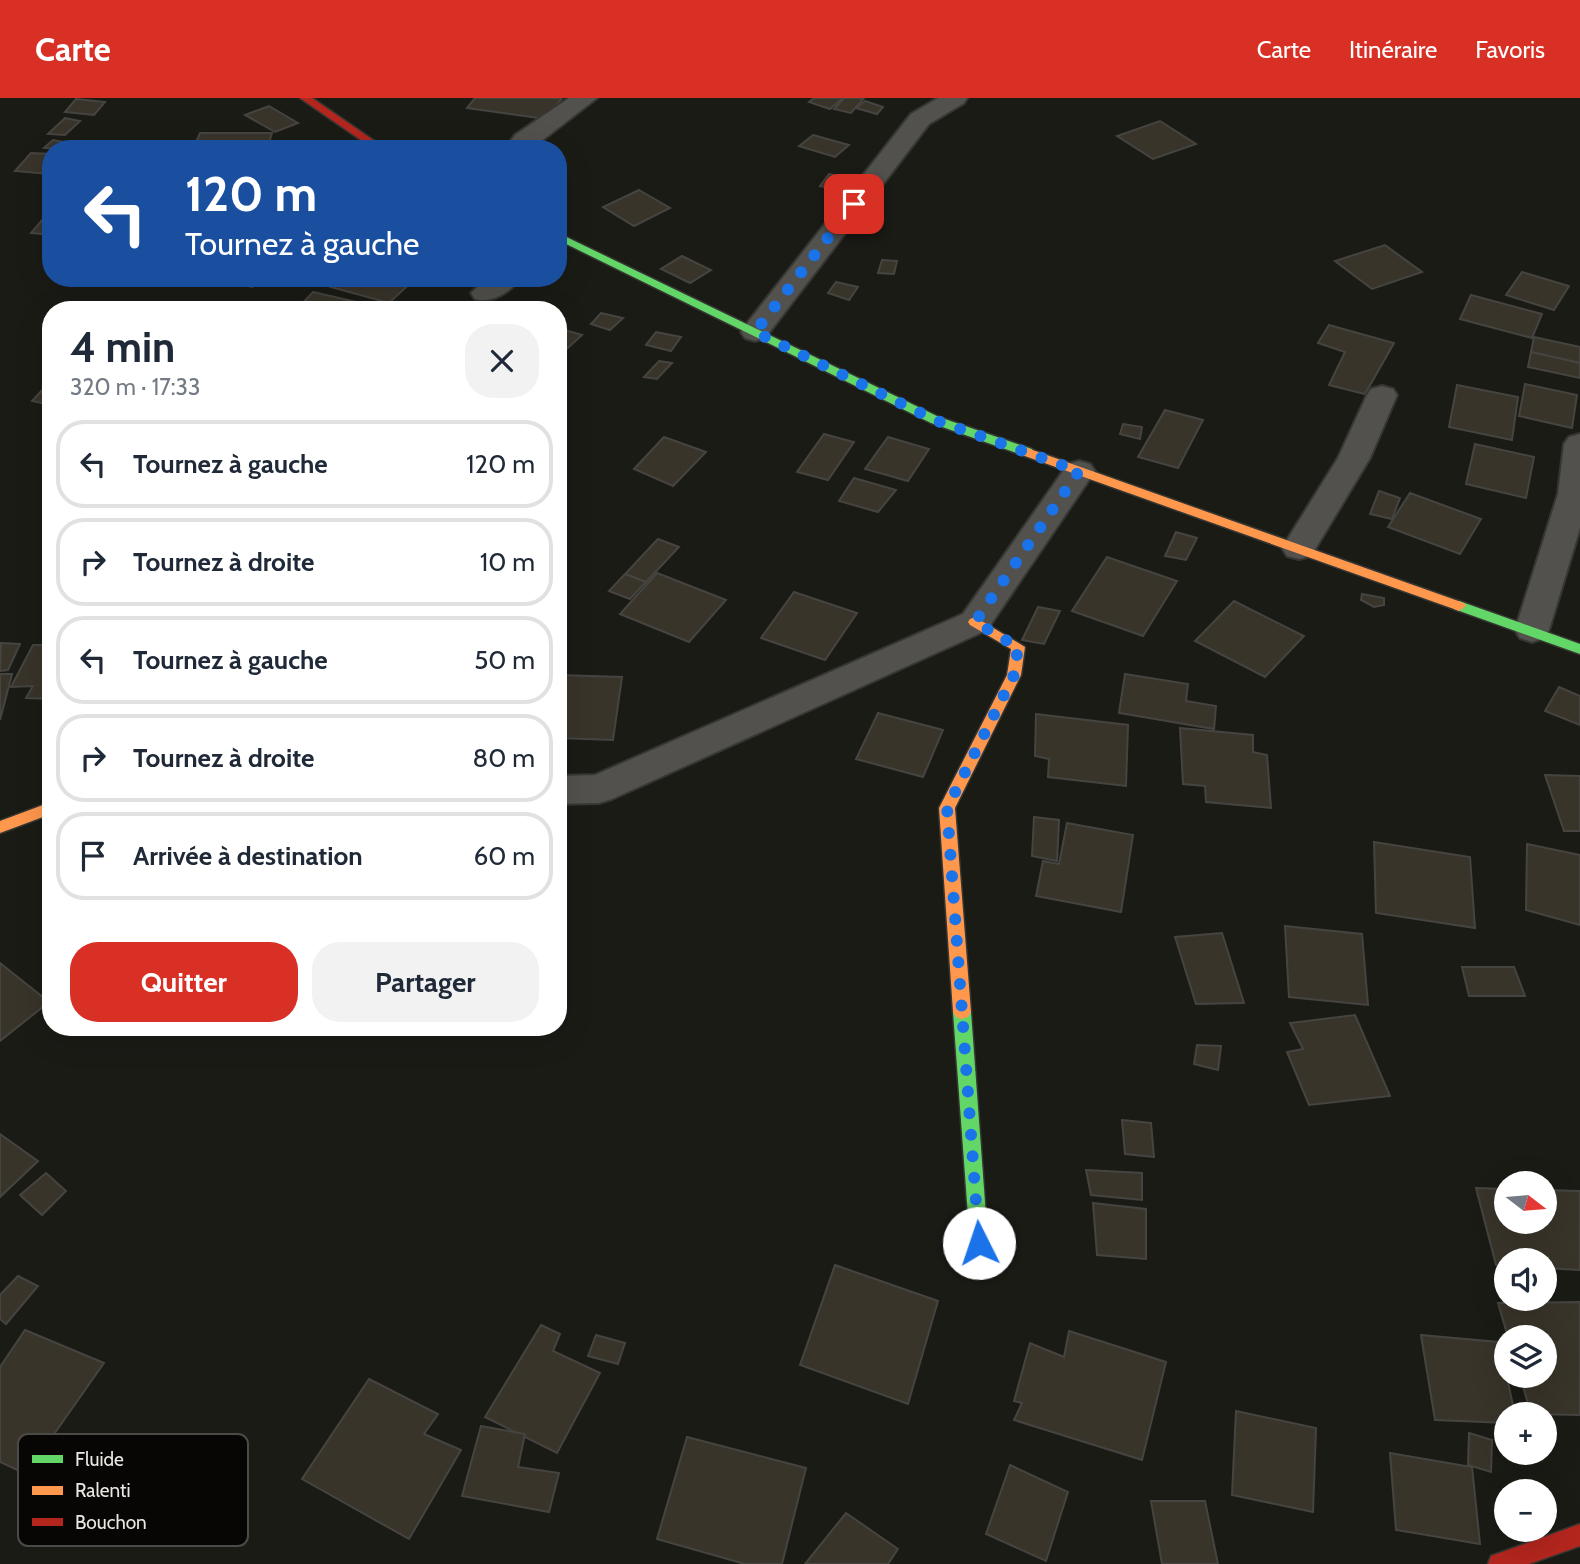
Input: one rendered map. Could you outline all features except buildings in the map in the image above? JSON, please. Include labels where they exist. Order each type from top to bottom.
[{"type":"street","points":[[305,98],[368,140]]},
{"type":"street","points":[[524,140],[585,98]]},
{"type":"street","points":[[755,332],[920,119],[955,98]]},
{"type":"street","points":[[567,241],[935,420],[1580,649]]},
{"type":"street","points":[[1298,548],[1354,458],[1382,395]]},
{"type":"street","points":[[1532,630],[1574,494],[1580,444]]},
{"type":"street","points":[[567,790],[599,789],[975,622],[1079,471]]},
{"type":"street","points":[[975,622],[1018,647],[1014,675],[947,808],[979,1243]]},
{"type":"street","points":[[0,827],[42,811]]},
{"type":"street","points":[[1499,1564],[1580,1535]]},
{"type":"traffic: fast","points":[[567,240],[935,420],[1027,452]]},
{"type":"traffic: fast","points":[[1459,606],[1580,649]]},
{"type":"traffic: fast","points":[[962,1012],[979,1243]]},
{"type":"traffic: slow","points":[[1027,452],[1459,606]]},
{"type":"traffic: slow","points":[[962,1012],[947,808],[1014,675],[1018,647],[975,622]]},
{"type":"traffic: slow","points":[[0,827],[42,811]]},
{"type":"traffic: jam","points":[[305,98],[368,140]]},
{"type":"traffic: jam","points":[[1499,1564],[1580,1535]]},
{"type":"route","points":[[854,204],[755,332],[935,420],[1079,471],[975,622],[1018,647],[1014,675],[947,808],[979,1243]]}]
